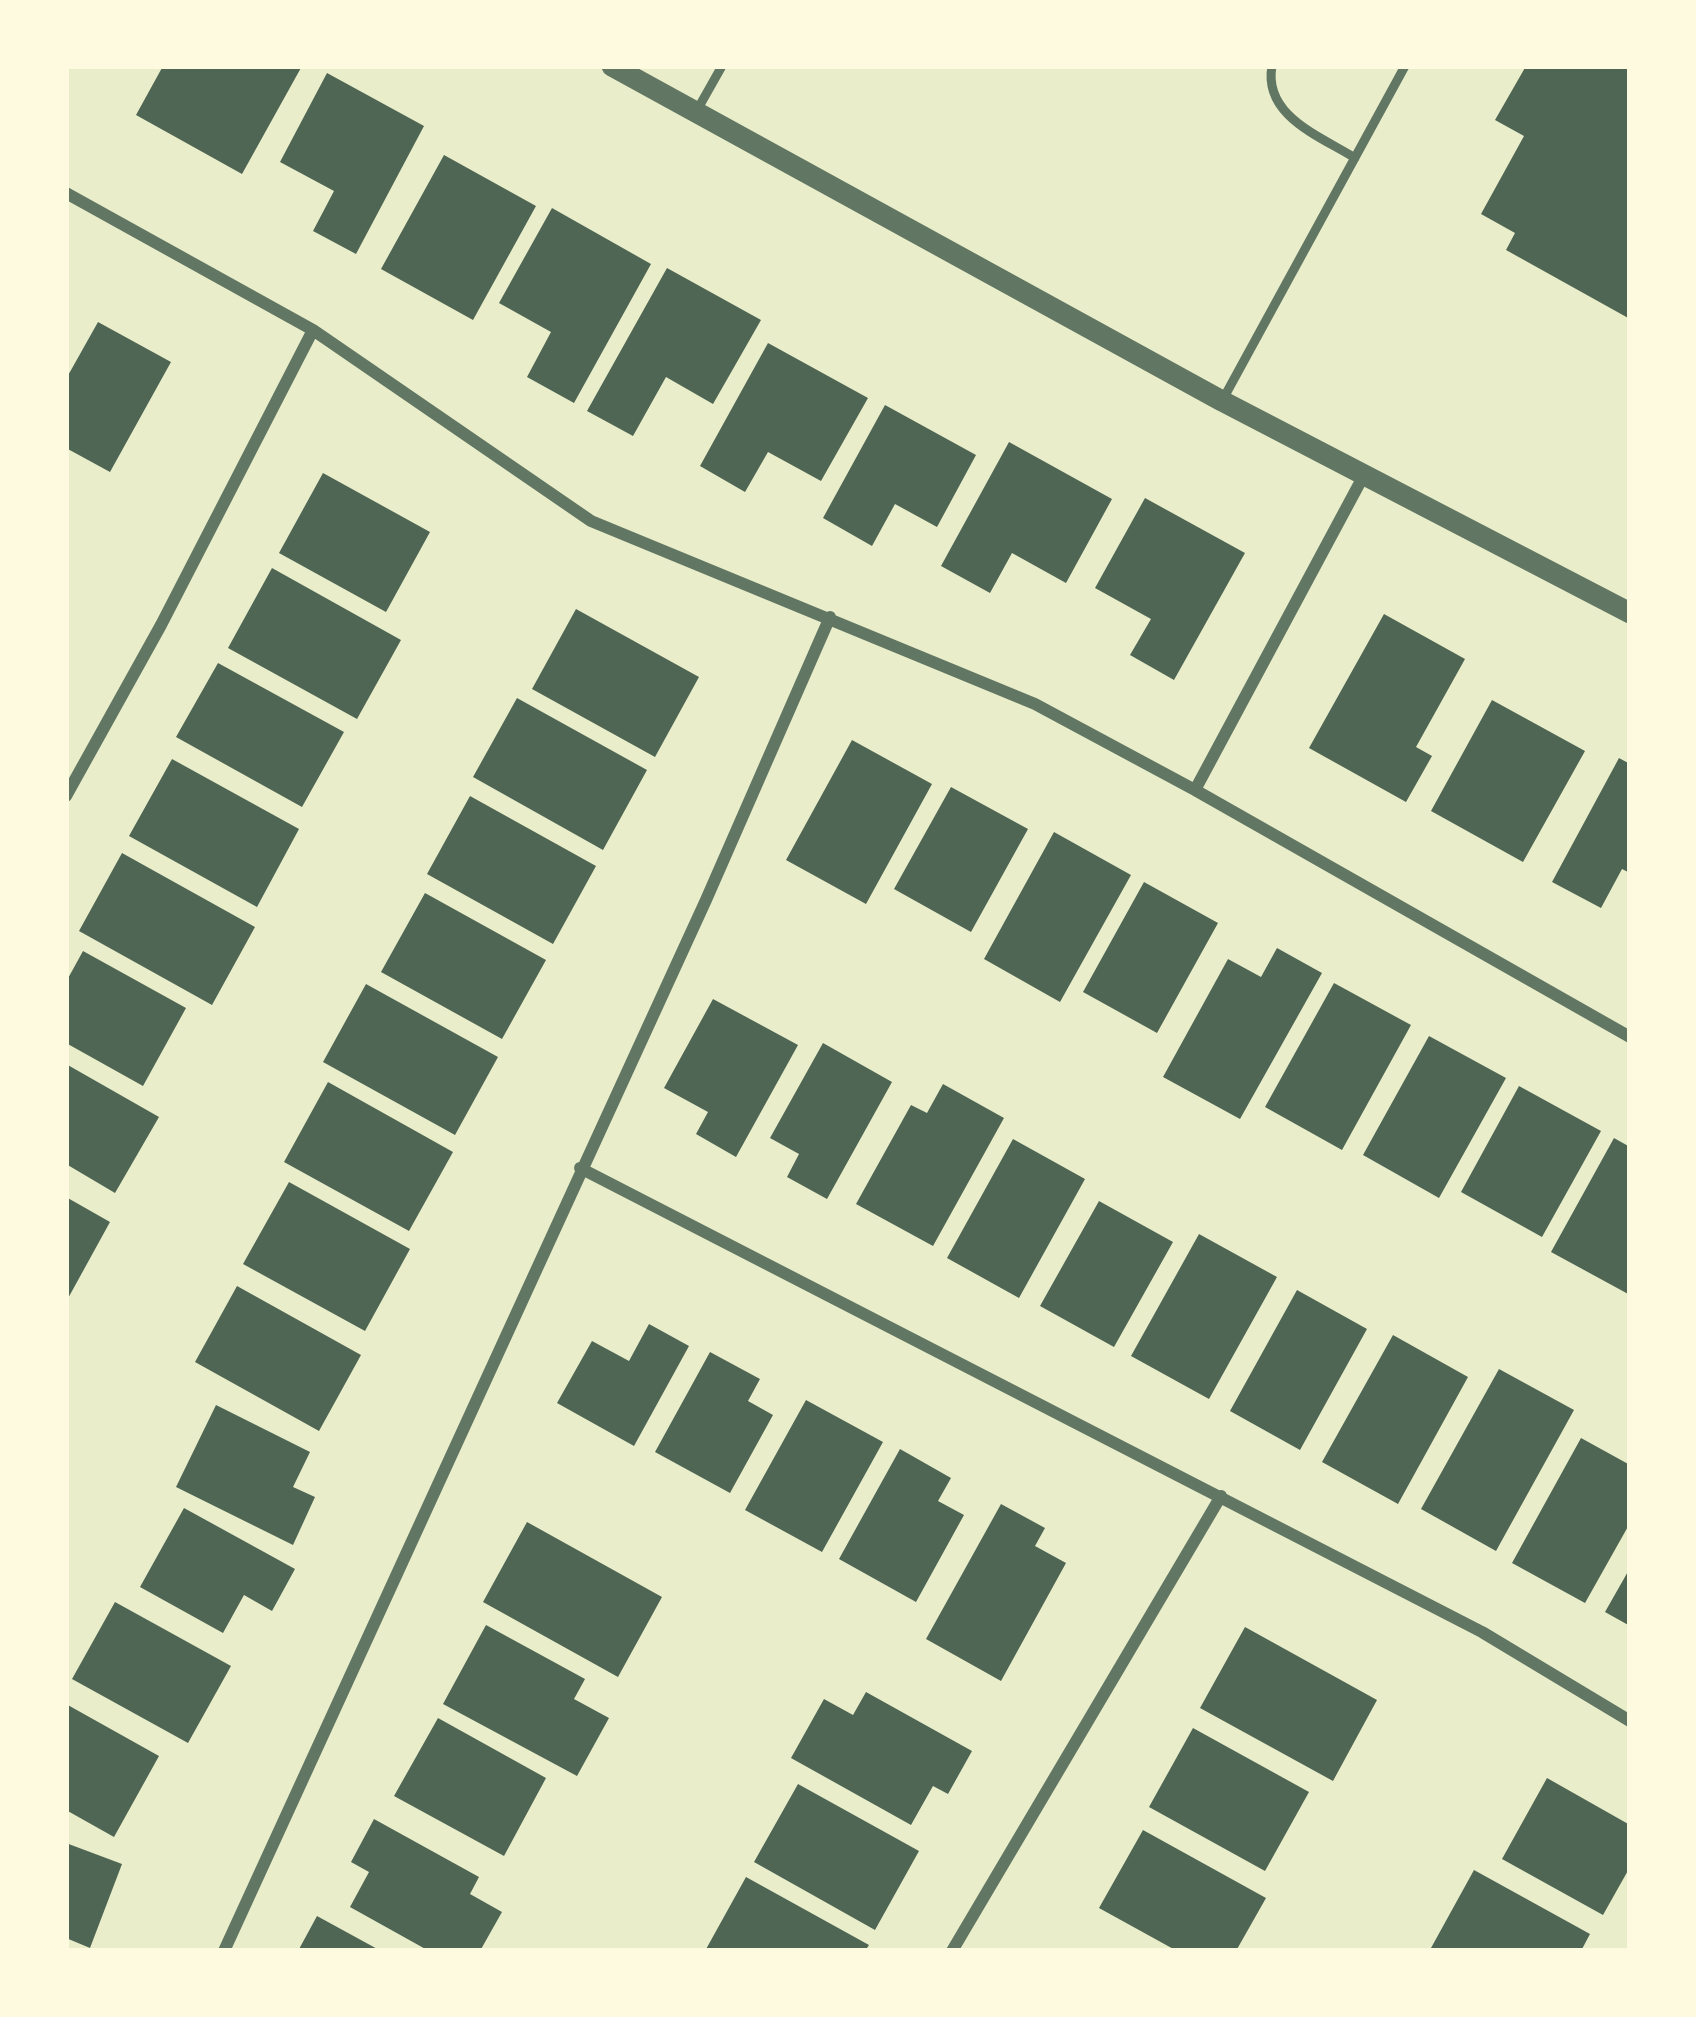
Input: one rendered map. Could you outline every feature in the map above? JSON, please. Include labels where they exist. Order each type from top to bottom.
[{"type":"street","points":[[618,67],[1222,401],[1630,613]]},
{"type":"street","points":[[66,193],[313,330],[591,520],[1035,704],[1630,1037]]},
{"type":"street","points":[[66,796],[161,625],[313,330]]},
{"type":"street","points":[[1195,790],[1364,475]]},
{"type":"street","points":[[224,1951],[706,900],[830,617]]},
{"type":"street","points":[[580,1168],[1482,1632],[1630,1721]]},
{"type":"street","points":[[952,1951],[1221,1496]]},
{"type":"lane","points":[[696,112],[722,66]]},
{"type":"lane","points":[[1272,66],[1269,81],[1282,113],[1355,158]]},
{"type":"lane","points":[[1222,401],[1406,66]]},
{"type":"building","points":[[163,66],[302,66],[242,174],[136,115]]},
{"type":"building","points":[[1526,66],[1630,66],[1630,319],[1506,250],[1515,233],[1481,214],[1524,136],[1495,120]]},
{"type":"building","points":[[327,73],[424,126],[356,254],[313,231],[334,191],[280,162]]},
{"type":"building","points":[[444,155],[536,206],[473,320],[381,269]]},
{"type":"building","points":[[552,208],[651,264],[574,403],[527,377],[551,332],[499,303]]},
{"type":"building","points":[[667,268],[761,320],[713,404],[666,377],[633,436],[587,411]]},
{"type":"building","points":[[98,322],[171,362],[110,472],[66,448],[66,379]]},
{"type":"building","points":[[768,343],[868,398],[821,481],[768,452],[745,492],[700,466]]},
{"type":"building","points":[[885,405],[976,455],[937,527],[895,504],[872,546],[823,518]]},
{"type":"building","points":[[1009,442],[1112,499],[1066,583],[1012,553],[990,593],[941,566]]},
{"type":"building","points":[[323,473],[430,532],[386,612],[279,553]]},
{"type":"building","points":[[1145,498],[1245,553],[1174,680],[1130,655],[1151,619],[1095,588]]},
{"type":"building","points":[[272,568],[401,640],[357,719],[228,648]]},
{"type":"building","points":[[576,609],[699,677],[655,757],[532,689]]},
{"type":"building","points":[[1384,614],[1465,659],[1416,747],[1432,756],[1406,802],[1309,748]]},
{"type":"building","points":[[218,663],[344,732],[302,807],[176,737]]},
{"type":"building","points":[[517,698],[647,770],[603,850],[473,777]]},
{"type":"building","points":[[1492,700],[1585,751],[1523,862],[1431,811]]},
{"type":"building","points":[[852,740],[932,784],[866,904],[786,860]]},
{"type":"building","points":[[1619,758],[1630,764],[1630,873],[1622,869],[1601,908],[1552,882]]},
{"type":"building","points":[[172,759],[299,829],[257,907],[129,836]]},
{"type":"building","points":[[951,787],[1028,829],[971,932],[894,889]]},
{"type":"building","points":[[470,796],[596,866],[553,944],[427,874]]},
{"type":"building","points":[[1054,832],[1131,875],[1060,1002],[984,959]]},
{"type":"building","points":[[122,853],[255,927],[212,1005],[79,931]]},
{"type":"building","points":[[1144,882],[1218,923],[1157,1033],[1083,992]]},
{"type":"building","points":[[425,893],[546,960],[502,1039],[381,972]]},
{"type":"building","points":[[1277,948],[1322,973],[1240,1119],[1163,1077],[1228,959],[1261,977]]},
{"type":"building","points":[[83,951],[186,1008],[143,1086],[66,1043],[66,982]]},
{"type":"building","points":[[1334,983],[1411,1025],[1342,1150],[1265,1107]]},
{"type":"building","points":[[366,984],[498,1057],[455,1135],[323,1062]]},
{"type":"building","points":[[713,999],[798,1045],[736,1157],[696,1134],[708,1112],[664,1088]]},
{"type":"building","points":[[1429,1036],[1506,1078],[1439,1198],[1363,1155]]},
{"type":"building","points":[[823,1043],[892,1082],[827,1199],[787,1177],[799,1154],[770,1138]]},
{"type":"building","points":[[66,1064],[159,1117],[115,1193],[66,1164]]},
{"type":"building","points":[[328,1082],[453,1152],[409,1231],[284,1162]]},
{"type":"building","points":[[943,1084],[1004,1118],[933,1246],[856,1204],[911,1105],[927,1113]]},
{"type":"building","points":[[1519,1086],[1601,1131],[1542,1237],[1461,1192]]},
{"type":"building","points":[[1614,1138],[1630,1147],[1630,1295],[1551,1252]]},
{"type":"building","points":[[1013,1139],[1085,1179],[1019,1298],[947,1258]]},
{"type":"building","points":[[289,1182],[410,1249],[365,1331],[243,1264]]},
{"type":"building","points":[[66,1197],[110,1222],[66,1302]]},
{"type":"building","points":[[1099,1201],[1173,1242],[1114,1347],[1040,1306]]},
{"type":"building","points":[[1199,1234],[1277,1277],[1209,1399],[1131,1356]]},
{"type":"building","points":[[237,1286],[361,1355],[319,1431],[195,1362]]},
{"type":"building","points":[[1297,1290],[1367,1329],[1300,1450],[1230,1411]]},
{"type":"building","points":[[649,1324],[689,1346],[634,1446],[557,1403],[592,1341],[629,1361]]},
{"type":"building","points":[[1393,1335],[1468,1377],[1398,1504],[1322,1462]]},
{"type":"building","points":[[710,1352],[760,1379],[748,1401],[773,1415],[730,1493],[655,1452]]},
{"type":"building","points":[[1499,1369],[1574,1410],[1496,1551],[1421,1509]]},
{"type":"building","points":[[806,1400],[883,1442],[822,1552],[745,1510]]},
{"type":"building","points":[[216,1405],[310,1452],[293,1487],[315,1497],[293,1545],[176,1487]]},
{"type":"building","points":[[1581,1438],[1630,1465],[1630,1523],[1585,1603],[1512,1563]]},
{"type":"building","points":[[900,1449],[951,1478],[938,1501],[964,1515],[916,1602],[839,1559]]},
{"type":"building","points":[[1001,1504],[1045,1528],[1035,1546],[1066,1563],[1001,1681],[926,1639]]},
{"type":"building","points":[[184,1508],[295,1569],[272,1611],[244,1595],[223,1633],[140,1587]]},
{"type":"building","points":[[527,1522],[662,1597],[618,1677],[483,1602]]},
{"type":"building","points":[[1630,1568],[1630,1626],[1605,1612]]},
{"type":"building","points":[[115,1602],[231,1666],[188,1743],[72,1679]]},
{"type":"building","points":[[486,1625],[585,1679],[574,1699],[609,1718],[577,1776],[443,1704]]},
{"type":"building","points":[[1245,1627],[1377,1700],[1333,1781],[1200,1708]]},
{"type":"building","points":[[866,1692],[972,1751],[948,1794],[933,1786],[911,1825],[791,1758],[824,1699],[853,1715]]},
{"type":"building","points":[[66,1704],[159,1756],[114,1837],[66,1810]]},
{"type":"building","points":[[438,1718],[546,1778],[504,1856],[394,1796]]},
{"type":"building","points":[[1193,1728],[1309,1792],[1265,1871],[1149,1807]]},
{"type":"building","points":[[1547,1778],[1630,1825],[1630,1867],[1603,1915],[1502,1859]]},
{"type":"building","points":[[798,1784],[919,1851],[875,1930],[754,1862]]},
{"type":"building","points":[[374,1819],[479,1877],[470,1894],[502,1912],[480,1951],[429,1951],[350,1907],[369,1872],[351,1862]]},
{"type":"building","points":[[1143,1830],[1266,1898],[1236,1951],[1177,1951],[1099,1908]]},
{"type":"building","points":[[66,1843],[122,1864],[90,1948],[66,1938]]},
{"type":"building","points":[[1474,1870],[1590,1934],[1581,1951],[1431,1948]]},
{"type":"building","points":[[746,1877],[869,1945],[865,1951],[705,1951]]},
{"type":"building","points":[[317,1916],[381,1951],[298,1951]]}]
